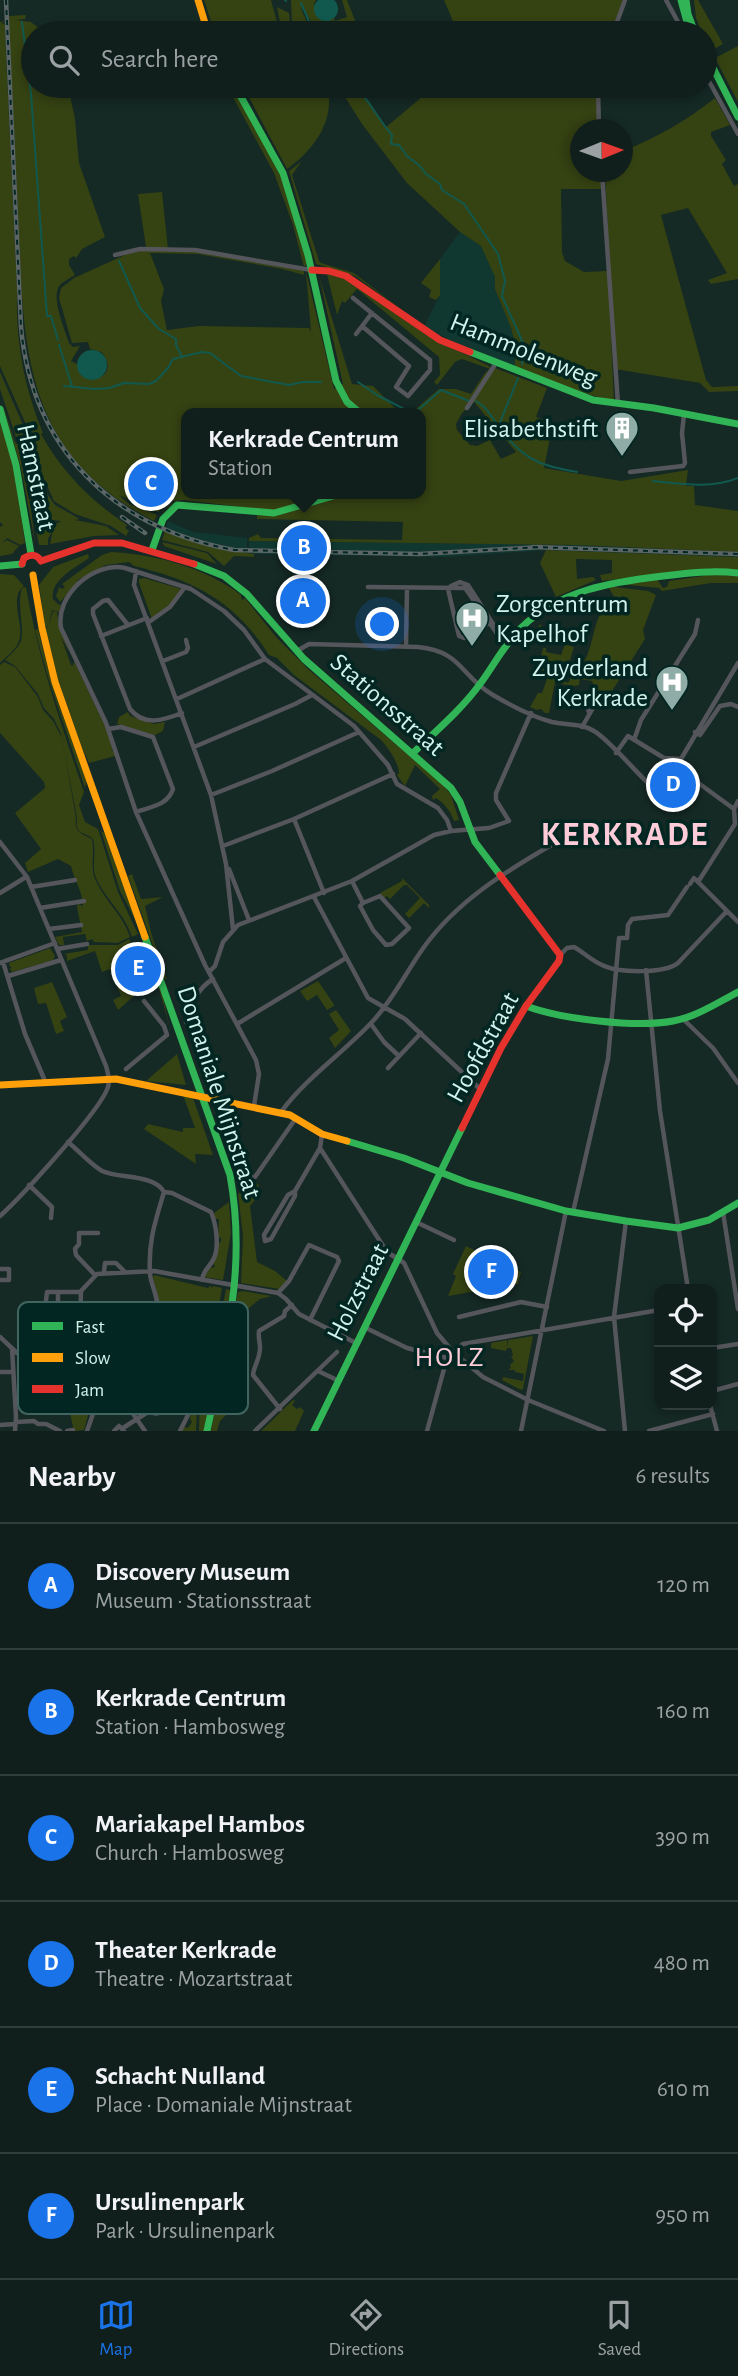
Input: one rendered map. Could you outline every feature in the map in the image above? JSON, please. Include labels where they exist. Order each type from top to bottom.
[{"type":"main road","points":[[198,0],[204,21]]},
{"type":"main road","points":[[684,0],[689,21]]},
{"type":"main road","points":[[717,76],[738,117]]},
{"type":"main road","points":[[717,78],[721,84]]},
{"type":"main road","points":[[242,98],[283,173],[312,270],[336,381],[347,402],[354,408]]},
{"type":"main road","name":"Hammolenweg","points":[[312,270],[346,276],[440,340],[593,400],[738,424]]},
{"type":"main road","name":"Hamstraat","points":[[0,409],[16,465],[31,554]]},
{"type":"main road","points":[[152,550],[164,516],[177,505],[274,513],[323,499]]},
{"type":"main road","name":"Stationsstraat","points":[[41,561],[94,543],[125,543],[202,566],[232,582],[247,594],[297,651],[413,753],[455,794],[468,830],[560,955]]},
{"type":"main road","points":[[31,554],[41,561],[41,569],[33,575],[25,572],[22,564],[24,558],[31,554]]},
{"type":"main road","points":[[0,566],[22,564]]},
{"type":"main road","points":[[413,753],[480,685],[505,645],[528,621],[559,600],[591,586],[662,576],[738,573]]},
{"type":"main road","name":"Domaniale Mijnstraat","points":[[33,575],[55,682],[230,1175],[235,1196],[239,1242],[232,1302]]},
{"type":"main road","name":"Hoofdstraat","points":[[440,1173],[501,1048],[526,1006],[559,961],[560,955]]},
{"type":"main road","points":[[526,1006],[549,1013],[651,1023],[683,1019],[738,992]]},
{"type":"main road","points":[[0,1085],[45,1081],[124,1080],[281,1112],[322,1134],[404,1158],[468,1183],[569,1212],[678,1228],[702,1223],[738,1203]]},
{"type":"main road","name":"Holzstraat","points":[[314,1431],[440,1173]]},
{"type":"street","points":[[617,21],[625,0]]},
{"type":"street","points":[[666,0],[677,21]]},
{"type":"street","points":[[717,96],[738,134]]},
{"type":"street","points":[[598,98],[599,119]]},
{"type":"street","points":[[603,182],[618,404]]},
{"type":"street","points":[[115,256],[140,249],[195,250],[312,270]]},
{"type":"street","points":[[353,298],[430,360],[430,370],[408,396],[396,387],[409,366],[362,326]]},
{"type":"street","points":[[355,334],[372,313]]},
{"type":"street","points":[[467,408],[496,363]]},
{"type":"street","points":[[630,472],[683,467],[684,414]]},
{"type":"street","points":[[254,1106],[258,1068],[209,972],[136,812],[108,729],[61,628],[61,614],[68,594],[88,578],[114,566],[185,586],[206,597],[244,630],[265,659],[359,732],[388,765],[397,784],[438,808],[451,831]]},
{"type":"street","points":[[136,571],[134,585],[211,795],[226,864],[233,929]]},
{"type":"street","points":[[101,636],[148,620],[170,607],[185,586]]},
{"type":"street","points":[[368,587],[465,588],[505,645]]},
{"type":"street","points":[[406,646],[407,588]]},
{"type":"street","points":[[448,589],[459,636],[464,638],[490,622]]},
{"type":"street","points":[[128,625],[111,602],[105,600],[93,611],[134,714],[155,722],[182,713]]},
{"type":"street","points":[[634,740],[641,720],[695,634],[698,620]]},
{"type":"street","points":[[163,661],[187,652],[186,640]]},
{"type":"street","points":[[297,651],[309,645],[406,646],[445,653],[492,695],[553,722],[598,733],[648,783]]},
{"type":"street","points":[[177,699],[265,659]]},
{"type":"street","points":[[521,1431],[569,1212],[606,1074],[619,938],[627,938],[629,922],[632,919],[668,915],[737,821],[734,809],[687,774],[681,760],[695,732],[738,663]]},
{"type":"street","points":[[194,747],[312,695]]},
{"type":"street","points":[[695,732],[700,735],[720,706],[731,704],[738,707]]},
{"type":"street","points":[[582,727],[589,712]]},
{"type":"street","points":[[209,972],[215,966],[223,942],[233,929],[249,920],[352,881],[434,835],[489,828],[509,821],[496,800],[496,793],[531,713]]},
{"type":"street","points":[[108,729],[121,727],[153,737],[173,789],[165,801],[136,812]]},
{"type":"street","points":[[211,795],[359,732]]},
{"type":"street","points":[[616,753],[628,736],[664,758],[681,760]]},
{"type":"street","points":[[223,846],[294,819],[393,774]]},
{"type":"street","points":[[734,809],[738,801]]},
{"type":"street","points":[[294,819],[324,893]]},
{"type":"street","points":[[0,842],[27,877],[106,1066],[109,1080],[105,1094],[68,1142],[0,1216]]},
{"type":"street","points":[[281,1112],[296,1094],[371,1024],[432,938],[473,896],[500,875],[553,844]]},
{"type":"street","points":[[226,864],[249,920]]},
{"type":"street","points":[[0,893],[27,877]]},
{"type":"street","points":[[31,887],[75,880]]},
{"type":"street","points":[[696,880],[738,922]]},
{"type":"street","points":[[352,881],[363,903]]},
{"type":"street","points":[[380,896],[409,928],[392,944],[386,944],[366,918],[360,906],[363,903],[380,896]]},
{"type":"street","points":[[314,897],[368,997],[405,1019],[481,1090]]},
{"type":"street","points":[[40,908],[84,901]]},
{"type":"street","points":[[617,968],[665,970],[674,966],[726,912]]},
{"type":"street","points":[[49,929],[81,925]]},
{"type":"street","points":[[45,1081],[25,1034],[2,963],[56,946],[87,944]]},
{"type":"street","name":"Hoofdstraat","points":[[560,955],[568,948],[575,947],[602,965],[617,968]]},
{"type":"street","points":[[237,1024],[346,958]]},
{"type":"street","points":[[8,976],[61,960]]},
{"type":"street","points":[[646,970],[663,1138],[687,1284]]},
{"type":"street","points":[[186,1022],[191,1005],[213,979]]},
{"type":"street","points":[[126,1069],[167,1035],[164,1026],[144,1002]]},
{"type":"street","points":[[683,1019],[713,1048],[738,1083]]},
{"type":"street","points":[[371,1024],[399,1056]]},
{"type":"street","points":[[388,1068],[421,1033]]},
{"type":"street","points":[[246,1177],[256,1177],[296,1118]]},
{"type":"street","points":[[295,1191],[288,1195],[264,1235],[265,1241],[271,1239],[295,1196],[295,1191],[320,1148],[322,1134]]},
{"type":"street","points":[[68,1142],[103,1171],[152,1183],[160,1186],[164,1192],[209,1210],[212,1215],[216,1254],[203,1273],[202,1280]]},
{"type":"street","points":[[320,1148],[387,1252],[404,1263],[437,1333],[453,1352],[483,1377],[528,1400],[604,1431]]},
{"type":"street","points":[[29,1185],[52,1207],[51,1218]]},
{"type":"street","points":[[157,1302],[150,1271],[153,1223],[164,1192]]},
{"type":"street","points":[[723,1212],[738,1310]]},
{"type":"street","points":[[625,1431],[614,1317],[626,1221]]},
{"type":"street","points":[[416,1222],[454,1240]]},
{"type":"street","points":[[95,1275],[76,1255],[75,1249],[79,1244],[79,1233],[98,1233]]},
{"type":"street","points":[[278,1293],[289,1281],[309,1245],[337,1257],[339,1261],[310,1320]]},
{"type":"street","points":[[104,1272],[105,1263],[115,1263],[124,1272]]},
{"type":"street","points":[[0,1269],[9,1269],[9,1280],[0,1280]]},
{"type":"street","points":[[81,1302],[81,1292],[95,1275],[104,1272],[150,1271],[278,1293],[299,1314],[356,1343]]},
{"type":"street","points":[[46,1302],[47,1292],[81,1292]]},
{"type":"street","points":[[58,1292],[58,1302]]},
{"type":"street","points":[[459,1317],[521,1302],[547,1307]]},
{"type":"street","points":[[280,1409],[253,1376],[260,1352],[259,1331],[284,1316],[285,1311],[292,1305]]},
{"type":"street","points":[[427,1431],[447,1358],[471,1342],[654,1311]]},
{"type":"street","points":[[364,1327],[409,1349],[447,1358]]},
{"type":"street","points":[[0,1337],[18,1352]]},
{"type":"street","points":[[717,1347],[738,1344]]},
{"type":"street","points":[[12,1348],[15,1431]]},
{"type":"street","points":[[255,1431],[337,1352]]},
{"type":"street","points":[[12,1364],[18,1358]]},
{"type":"street","points":[[318,1371],[337,1380]]},
{"type":"street","points":[[0,1372],[12,1372]]},
{"type":"street","points":[[717,1390],[738,1384]]},
{"type":"street","points":[[712,1410],[717,1431]]},
{"type":"street","points":[[87,1431],[93,1414]]},
{"type":"street","points":[[133,1414],[145,1431]]},
{"type":"street","points":[[114,1431],[117,1426],[124,1429],[144,1414]]},
{"type":"street","points":[[180,1431],[188,1414]]},
{"type":"street","points":[[649,1431],[713,1415]]},
{"type":"street","points":[[0,1425],[34,1421],[60,1431]]},
{"type":"street","points":[[67,1431],[73,1430]]},
{"type":"shaded area","points":[[321,-1],[331,-1],[337,5],[337,13],[330,20],[322,20],[315,13],[315,5]]},
{"type":"shaded area","points":[[204,0],[271,0],[277,21],[211,21]]},
{"type":"shaded area","points":[[291,0],[316,0],[314,4],[330,19],[334,17],[335,21],[311,21],[301,3],[307,21],[292,21]]},
{"type":"shaded area","points":[[342,0],[347,0],[355,21],[335,21],[347,17]]},
{"type":"shaded area","points":[[444,0],[623,0],[615,21],[453,21]]},
{"type":"shaded area","points":[[694,0],[698,0],[710,21],[697,21]]},
{"type":"shaded area","points":[[277,7],[289,13],[290,21],[280,21]]},
{"type":"shaded area","points":[[26,15],[25,19],[16,20],[24,21],[21,21],[21,98],[71,98],[79,163],[105,237],[82,249],[76,258],[74,256],[69,259],[69,265],[75,275],[57,290],[57,305],[69,343],[73,347],[80,346],[71,361],[77,364],[81,375],[88,378],[100,377],[107,370],[106,358],[101,352],[90,349],[88,342],[72,343],[59,298],[61,288],[74,278],[127,254],[142,251],[191,251],[304,271],[304,275],[198,254],[150,253],[164,289],[161,301],[167,330],[199,326],[309,328],[311,332],[306,271],[334,389],[343,384],[319,276],[352,384],[373,386],[395,408],[181,408],[181,499],[426,499],[426,408],[417,408],[439,389],[456,389],[471,394],[490,369],[462,359],[455,362],[437,385],[434,382],[440,375],[439,357],[357,289],[345,303],[342,301],[337,315],[327,274],[337,274],[352,280],[426,335],[489,366],[491,370],[475,398],[495,368],[547,388],[536,417],[553,423],[544,468],[621,481],[688,470],[686,486],[694,486],[695,505],[738,511],[738,552],[576,545],[249,541],[249,538],[258,534],[261,538],[402,540],[403,522],[257,519],[257,511],[188,503],[258,509],[184,500],[172,501],[158,512],[119,495],[129,504],[157,515],[154,521],[111,494],[78,463],[55,430],[39,393],[29,353],[20,265],[8,16]],"holes":[[[474,402],[516,452],[501,459],[490,440],[477,446],[470,445],[457,430],[456,424],[462,413]]]},
{"type":"shaded area","points":[[5,21],[2,23],[5,25],[18,327],[26,380],[43,433],[41,434],[49,448],[78,485],[127,525],[125,528],[129,531],[126,536],[111,526],[75,514],[54,501],[43,477],[33,440],[0,366],[0,22]]},
{"type":"shaded area","points":[[717,33],[723,44],[717,48]]},
{"type":"shaded area","points":[[738,46],[738,102],[717,62],[717,57]]},
{"type":"shaded area","points":[[233,98],[239,98],[282,177],[299,228],[307,264],[304,267],[293,225],[274,173]]},
{"type":"shaded area","points":[[249,98],[329,98],[328,111],[320,133],[306,153],[287,169]]},
{"type":"shaded area","points":[[346,98],[366,98],[385,128],[421,98],[598,98],[599,119],[570,119],[570,182],[602,182],[603,189],[561,189],[562,252],[565,261],[584,272],[608,271],[614,401],[515,368],[515,343],[511,328],[495,289],[495,277],[481,246],[460,232],[407,183]]},
{"type":"shaded area","points":[[715,98],[730,125],[711,132],[711,136],[726,160],[722,164],[734,186],[738,184],[738,279],[711,284],[708,280],[727,273],[688,208],[661,215],[706,380],[712,387],[738,386],[738,391],[709,392],[700,383],[615,369],[606,182],[633,182],[633,146],[693,114]]},
{"type":"shaded area","points":[[302,161],[292,175],[319,261],[354,273],[402,310],[355,276],[316,264],[289,171]]},
{"type":"shaded area","points":[[162,192],[168,249],[146,247],[138,194]]},
{"type":"shaded area","points":[[460,232],[481,246],[495,277],[495,289],[515,343],[515,368],[458,344],[425,325],[440,295],[440,259]]},
{"type":"shaded area","points":[[440,259],[440,295],[436,300],[429,297],[431,290],[421,283]]},
{"type":"shaded area","points":[[92,350],[103,354],[107,365],[103,376],[92,380],[81,376],[77,365],[81,354]]},
{"type":"shaded area","points":[[0,372],[30,441],[43,488],[55,505],[80,519],[75,520],[106,526],[119,535],[94,536],[50,544],[53,530],[48,545],[39,545],[18,437],[0,389]],"holes":[[[50,520],[61,521],[54,525],[53,530]]]},
{"type":"shaded area","points":[[0,396],[18,445],[35,542],[21,468]]},
{"type":"shaded area","points":[[0,417],[13,462],[25,543],[20,545],[7,538],[2,543],[7,540],[19,546],[12,554],[0,556],[0,527],[3,525],[0,522]]},
{"type":"shaded area","points":[[168,521],[193,532],[247,538],[247,549],[249,541],[576,545],[738,552],[738,557],[546,550],[446,557],[254,554],[214,548],[167,533],[165,531]]},
{"type":"shaded area","points":[[165,531],[214,548],[254,554],[254,557],[234,556],[224,566],[208,552],[162,540]]},
{"type":"shaded area","points":[[162,542],[207,553],[217,564],[164,546]]},
{"type":"shaded area","points":[[546,550],[738,557],[738,570],[699,569],[602,581],[600,575],[612,573],[612,560],[576,559],[577,579],[593,577],[596,580],[556,597],[540,563]]},
{"type":"shaded area","points":[[111,552],[179,564],[212,577],[241,595],[242,600],[245,598],[276,637],[308,669],[443,785],[451,795],[459,820],[454,821],[442,803],[436,798],[433,800],[432,796],[440,789],[415,765],[405,786],[397,775],[399,773],[395,759],[381,740],[294,675],[277,658],[269,655],[242,620],[194,586],[129,562],[106,565],[76,581],[79,581],[60,602],[56,596],[59,587],[65,587],[62,584],[102,555]]},
{"type":"shaded area","points":[[88,554],[89,558],[65,575],[55,586],[53,599],[61,604],[59,612],[52,610],[49,625],[53,611],[57,612],[59,627],[71,655],[61,637],[71,665],[73,666],[74,661],[105,726],[113,749],[111,751],[114,751],[115,756],[89,763],[57,677],[45,628],[49,626],[45,627],[39,585],[53,567]]},
{"type":"shaded area","points":[[0,574],[14,575],[24,586],[17,597],[19,641],[0,663]]},
{"type":"shaded area","points":[[716,574],[738,575],[738,583],[711,583],[662,591],[659,588],[618,584],[657,579],[663,588],[667,587],[669,581]]},
{"type":"shaded area","points":[[144,578],[181,589],[169,606],[152,619],[139,583],[139,579]]},
{"type":"shaded area","points":[[608,586],[648,591],[656,595],[643,630],[645,639],[600,710],[597,708],[602,696],[592,691],[592,681],[580,679],[579,685],[575,686],[561,684],[560,678],[568,683],[571,678],[566,671],[570,664],[565,661],[546,673],[547,675],[539,673],[540,669],[535,664],[539,665],[543,648],[546,648],[546,652],[561,655],[565,644],[574,647],[570,660],[574,663],[572,669],[576,664],[582,666],[597,621],[614,597]]},
{"type":"shaded area","points":[[26,587],[44,665],[84,792],[79,805],[85,822],[98,829],[118,892],[138,934],[132,937],[125,921],[96,878],[93,839],[77,828],[61,734],[38,694],[15,666],[5,660],[17,648],[22,638],[20,595],[22,588]]},
{"type":"shaded area","points":[[540,624],[552,641],[559,643],[543,643],[544,640],[538,636],[535,639],[540,631],[537,629]]},
{"type":"shaded area","points":[[38,629],[51,679],[87,781],[85,788],[48,677],[35,630]]},
{"type":"shaded area","points":[[4,662],[15,667],[38,697],[43,710],[62,738],[76,826],[79,832],[92,839],[95,879],[130,937],[118,943],[94,942],[92,939],[87,941],[85,934],[63,937],[64,945],[59,945],[55,937],[82,932],[77,907],[78,904],[83,906],[83,901],[71,866],[58,859],[28,872],[25,863],[41,849],[15,813],[45,788],[44,782],[0,733],[0,665]]},
{"type":"shaded area","points":[[556,677],[549,713],[530,707],[538,693],[542,693],[547,679]]},
{"type":"shaded area","points":[[128,712],[130,716],[154,724],[165,722],[163,731],[155,735],[117,724],[119,717]]},
{"type":"shaded area","points":[[101,831],[106,834],[148,953],[136,921],[120,891]]},
{"type":"shaded area","points":[[132,874],[141,899],[163,897],[145,906],[167,980],[128,876]]},
{"type":"shaded area","points":[[402,878],[430,906],[424,903],[409,918],[405,914],[420,898],[407,885],[390,899],[387,896],[384,898],[380,893],[402,881]]},
{"type":"shaded area","points":[[129,939],[133,947],[120,955],[119,960],[134,996],[118,1010],[113,1000],[121,996],[110,969],[102,972],[95,951],[67,961],[67,955],[64,954],[88,950],[88,945],[118,945]]},
{"type":"shaded area","points":[[50,948],[55,956],[53,960],[12,972],[10,969],[12,967],[9,963]]},
{"type":"shaded area","points":[[153,966],[162,992],[169,1025]]},
{"type":"shaded area","points":[[318,981],[334,1006],[327,1010],[317,995],[307,1001],[300,991]]},
{"type":"shaded area","points":[[52,982],[67,1017],[60,1021],[64,1031],[56,1034],[46,1003],[38,1004],[34,988]]},
{"type":"shaded area","points":[[336,1010],[351,1031],[335,1048],[329,1038],[339,1030],[329,1014]]},
{"type":"shaded area","points":[[177,1054],[186,1085],[146,1081]]},
{"type":"shaded area","points":[[183,1095],[193,1098],[213,1155],[195,1154],[196,1164],[144,1129],[148,1124],[183,1132],[183,1128],[195,1128]]},
{"type":"shaded area","points":[[254,1180],[259,1186],[253,1194],[255,1200],[250,1206],[257,1262],[287,1281],[279,1289],[241,1283],[243,1236],[238,1194]]},
{"type":"shaded area","points":[[229,1202],[231,1233],[223,1280],[204,1277],[211,1267],[215,1266],[213,1264],[218,1243],[221,1242],[218,1237],[219,1219],[215,1219],[214,1213]]},
{"type":"shaded area","points":[[466,1246],[521,1272],[518,1284],[506,1286],[509,1274],[505,1286],[448,1296],[456,1276],[453,1274]]},
{"type":"shaded area","points":[[154,1275],[208,1288],[211,1285],[211,1289],[213,1286],[222,1288],[220,1302],[159,1302]]},
{"type":"shaded area","points":[[226,1289],[230,1290],[229,1302],[224,1302]]},
{"type":"shaded area","points":[[238,1292],[272,1296],[260,1299],[248,1309],[248,1302],[236,1302]]},
{"type":"shaded area","points":[[533,1336],[523,1389],[521,1390],[502,1380],[503,1377],[523,1381],[524,1374],[508,1370],[514,1361],[511,1348],[507,1348],[508,1340]]},
{"type":"shaded area","points":[[507,1340],[506,1351],[491,1348],[491,1343]]},
{"type":"shaded area","points":[[295,1401],[292,1405],[304,1411],[295,1431],[261,1431]]},
{"type":"shaded area","points":[[70,1414],[88,1414],[84,1430],[74,1431]]},
{"type":"shaded area","points":[[191,1414],[197,1414],[196,1431],[181,1431],[184,1427],[188,1428],[192,1422]]},
{"type":"shaded area","points":[[199,1414],[207,1414],[204,1431],[199,1431]]},
{"type":"shaded area","points":[[214,1414],[227,1414],[220,1421],[217,1431],[211,1431]]},
{"type":"waterway","points":[[301,3],[309,21]]},
{"type":"waterway","points":[[31,98],[47,316],[51,316],[58,340]]},
{"type":"waterway","points":[[365,98],[392,135],[391,144],[399,145],[407,156],[440,184],[442,190],[464,204],[498,254],[505,281],[502,296],[523,343],[522,364]]},
{"type":"waterway","points":[[119,261],[140,308],[159,329],[176,339],[182,357]]},
{"type":"waterway","points":[[59,345],[72,386]]},
{"type":"waterway","points":[[64,386],[95,389],[124,383],[149,384],[156,381],[173,359],[202,352],[210,353],[241,376],[289,385],[321,382]]},
{"type":"waterway","points":[[499,425],[518,378]]},
{"type":"waterway","points":[[358,382],[402,408]]},
{"type":"waterway","points":[[420,408],[441,390],[469,401]]},
{"type":"waterway","points":[[476,401],[487,410],[509,440],[526,455],[543,464],[577,472]]},
{"type":"waterway","points":[[653,481],[707,485],[738,478]]},
{"type":"railway","points":[[6,0],[21,327],[28,371],[42,411],[62,446],[87,476],[117,502],[152,523],[191,539],[234,550],[420,554],[541,547]]},
{"type":"railway","points":[[122,517],[145,533]]},
{"type":"railway","points":[[533,547],[738,554]]},
{"type":"railway","points":[[129,978],[125,962],[132,952]]},
{"type":"traffic: fast","points":[[681,0],[687,21]]},
{"type":"traffic: fast","points":[[686,0],[691,21]]},
{"type":"traffic: fast","points":[[717,76],[738,117]]},
{"type":"traffic: fast","points":[[242,98],[283,173],[308,255],[336,381],[347,402],[354,408]]},
{"type":"traffic: fast","points":[[470,352],[593,400],[738,424]]},
{"type":"traffic: fast","points":[[0,409],[16,465],[31,554]]},
{"type":"traffic: fast","points":[[152,550],[163,519],[177,505],[274,513],[323,499]]},
{"type":"traffic: fast","points":[[0,566],[22,564]]},
{"type":"traffic: fast","points":[[194,564],[224,576],[247,594],[304,659],[451,788],[460,802],[475,842],[500,875]]},
{"type":"traffic: fast","points":[[413,753],[465,703],[521,628],[552,605],[587,590],[625,581],[700,572],[738,573]]},
{"type":"traffic: fast","points":[[145,937],[230,1175],[236,1242],[232,1302]]},
{"type":"traffic: fast","points":[[526,1006],[559,1015],[599,1021],[657,1023],[690,1016],[738,992]]},
{"type":"traffic: fast","points":[[314,1431],[462,1128]]},
{"type":"traffic: fast","points":[[347,1141],[404,1158],[468,1183],[566,1211],[626,1221],[678,1228],[709,1220],[738,1203]]},
{"type":"traffic: fast","points":[[207,1431],[211,1414]]},
{"type":"traffic: slow","points":[[198,0],[204,21]]},
{"type":"traffic: slow","points":[[33,575],[55,682],[145,937]]},
{"type":"traffic: slow","points":[[0,1085],[116,1079],[290,1115],[322,1134],[347,1141]]},
{"type":"traffic: jam","points":[[312,270],[346,276],[440,340],[470,352]]},
{"type":"traffic: jam","points":[[41,561],[94,543],[122,543],[194,564]]},
{"type":"traffic: jam","points":[[22,564],[24,558],[31,555],[41,561]]},
{"type":"traffic: jam","points":[[462,1128],[501,1048],[526,1006],[559,961],[560,955],[500,875]]},
{"type":"place","name":"Elisabethstift","points":[[622,458]]},
{"type":"place","name":"Mariakapel Hambos","points":[[151,484]]},
{"type":"place","name":"Kerkrade Centrum","points":[[304,548]]},
{"type":"place","name":"Discovery Museum","points":[[303,601]]},
{"type":"place","name":"Zorgcentrum Kapelhof","points":[[472,648]]},
{"type":"place","name":"Zuyderland Kerkrade","points":[[672,712]]},
{"type":"place","name":"Theater Kerkrade","points":[[673,785]]},
{"type":"place","name":"Schacht Nulland","points":[[138,969]]},
{"type":"place","name":"Ursulinenpark","points":[[491,1272]]},
{"type":"district","name":"KERKRADE","points":[[625,833]]},
{"type":"district","name":"HOLZ","points":[[450,1356]]}]
